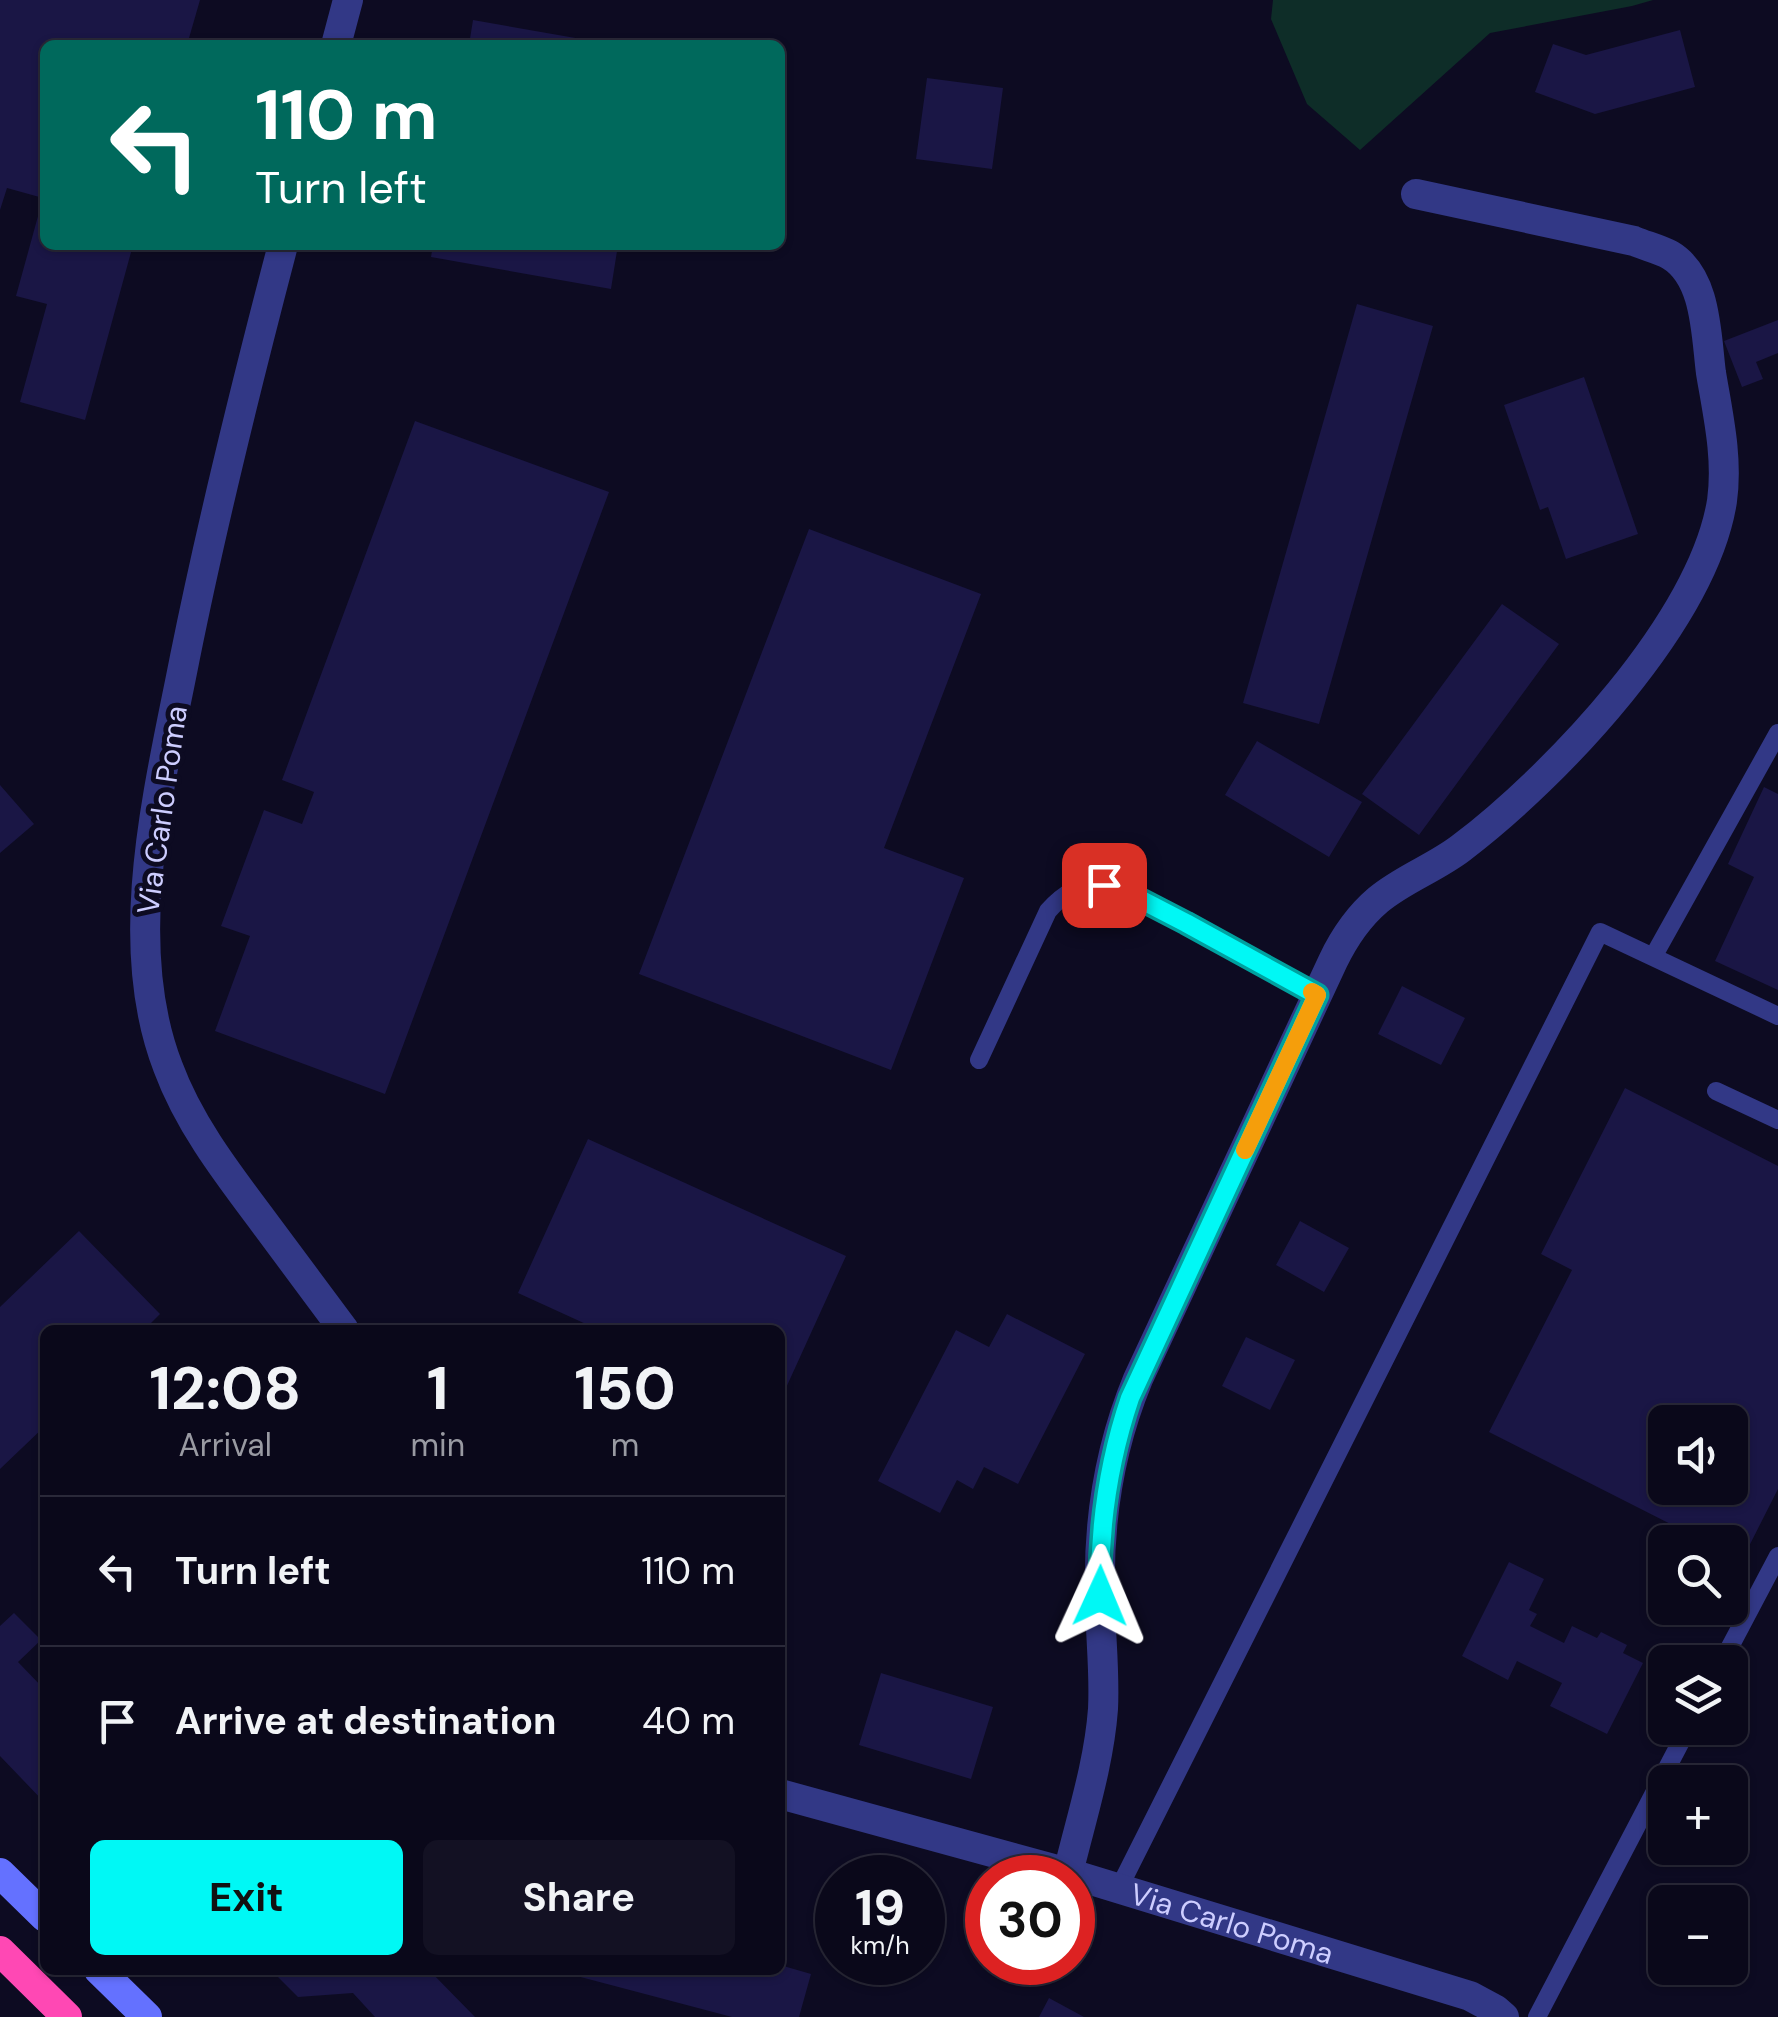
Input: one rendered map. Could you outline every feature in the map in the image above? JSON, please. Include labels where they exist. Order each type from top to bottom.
[{"type":"highway","points":[[0,1951],[67,2017]]},
{"type":"street","points":[[337,40],[348,0]]},
{"type":"street","points":[[1072,1855],[1094,1766],[1102,1711],[1100,1558],[1103,1508],[1115,1444],[1138,1379],[1340,946],[1366,911],[1394,888],[1440,864],[1506,812],[1601,714],[1692,588],[1718,522],[1724,481],[1722,445],[1700,300],[1690,274],[1681,264],[1664,252],[1620,238],[1416,194]]},
{"type":"street","name":"Via Carlo Poma","points":[[282,250],[242,400],[166,753],[149,877],[147,964],[159,1042],[188,1110],[230,1178],[340,1325]]},
{"type":"street","name":"Via Carlo Poma","points":[[785,1795],[1005,1855]]},
{"type":"street","points":[[0,1873],[40,1912]]},
{"type":"street","name":"Via Carlo Poma","points":[[1095,1880],[1470,1996],[1504,2017]]},
{"type":"street","points":[[104,1975],[147,2017]]},
{"type":"lane","points":[[1653,957],[1778,733]]},
{"type":"lane","points":[[978,1060],[1048,911],[1078,888],[1104,885],[1128,893],[1317,995]]},
{"type":"lane","points":[[1119,1888],[1600,932],[1778,1016]]},
{"type":"lane","points":[[1716,1091],[1778,1120]]},
{"type":"lane","points":[[1731,1645],[1778,1556]]},
{"type":"lane","points":[[1537,2017],[1679,1745]]},
{"type":"green space","points":[[1273,0],[1653,0],[1490,33],[1360,150],[1307,104],[1271,19]]},
{"type":"building","points":[[0,0],[200,0],[188,40],[40,40],[40,197],[7,188],[0,210]]},
{"type":"building","points":[[473,20],[587,40],[470,40]]},
{"type":"building","points":[[1680,30],[1695,87],[1595,114],[1535,92],[1553,44],[1586,55]]},
{"type":"building","points":[[927,78],[1003,88],[992,169],[916,159]]},
{"type":"building","points":[[40,209],[40,250],[132,250],[85,420],[20,402],[47,304],[16,296]]},
{"type":"building","points":[[432,250],[617,250],[611,289],[431,257]]},
{"type":"building","points":[[1357,304],[1433,326],[1319,724],[1243,703]]},
{"type":"building","points":[[1778,320],[1778,353],[1756,362],[1763,379],[1742,387],[1724,341]]},
{"type":"building","points":[[1584,377],[1638,534],[1566,559],[1548,507],[1540,510],[1504,405]]},
{"type":"building","points":[[415,421],[609,492],[385,1094],[215,1031],[250,936],[221,926],[264,810],[302,824],[314,792],[282,780]]},
{"type":"building","points":[[809,529],[981,594],[884,848],[964,878],[891,1070],[639,974]]},
{"type":"building","points":[[1502,604],[1559,644],[1419,835],[1362,794]]},
{"type":"building","points":[[1257,741],[1362,802],[1329,857],[1225,795]]},
{"type":"building","points":[[0,785],[34,824],[0,853]]},
{"type":"building","points":[[1764,787],[1778,794],[1778,990],[1715,961],[1754,877],[1728,864]]},
{"type":"building","points":[[1402,986],[1465,1018],[1441,1065],[1378,1034]]},
{"type":"building","points":[[1625,1088],[1778,1166],[1778,1489],[1748,1548],[1748,1525],[1672,1525],[1489,1432],[1572,1270],[1541,1254]]},
{"type":"building","points":[[588,1139],[846,1256],[785,1390],[785,1325],[588,1325],[518,1293]]},
{"type":"building","points":[[1300,1221],[1349,1248],[1324,1292],[1276,1265]]},
{"type":"building","points":[[79,1231],[160,1314],[149,1325],[40,1325],[40,1431],[0,1469],[0,1307]]},
{"type":"building","points":[[1007,1314],[1085,1354],[1018,1484],[984,1467],[973,1489],[957,1480],[940,1513],[878,1481],[956,1330],[989,1347]]},
{"type":"building","points":[[1246,1337],[1295,1360],[1270,1410],[1222,1386]]},
{"type":"building","points":[[1509,1562],[1544,1579],[1529,1610],[1537,1614],[1530,1626],[1564,1643],[1572,1626],[1597,1638],[1601,1632],[1627,1645],[1623,1653],[1643,1663],[1607,1734],[1550,1706],[1562,1683],[1517,1661],[1508,1680],[1462,1656]]},
{"type":"building","points":[[14,1613],[40,1639],[18,1662],[40,1685],[40,1798],[0,1756],[0,1626]]},
{"type":"building","points":[[881,1673],[993,1707],[971,1779],[859,1745]]},
{"type":"building","points":[[785,1966],[811,1974],[799,2017],[732,2017],[573,1975],[785,1975]]},
{"type":"building","points":[[276,1975],[434,1975],[475,2017],[375,2017],[353,1993],[298,1997]]},
{"type":"building","points":[[1049,1998],[1084,2017],[1039,2017]]},
{"type":"slow traffic","points":[[1245,1150],[1317,995],[1312,992]]},
{"type":"route","points":[[1100,1596],[1105,1492],[1130,1398],[1317,995],[1128,893],[1104,885]]}]
